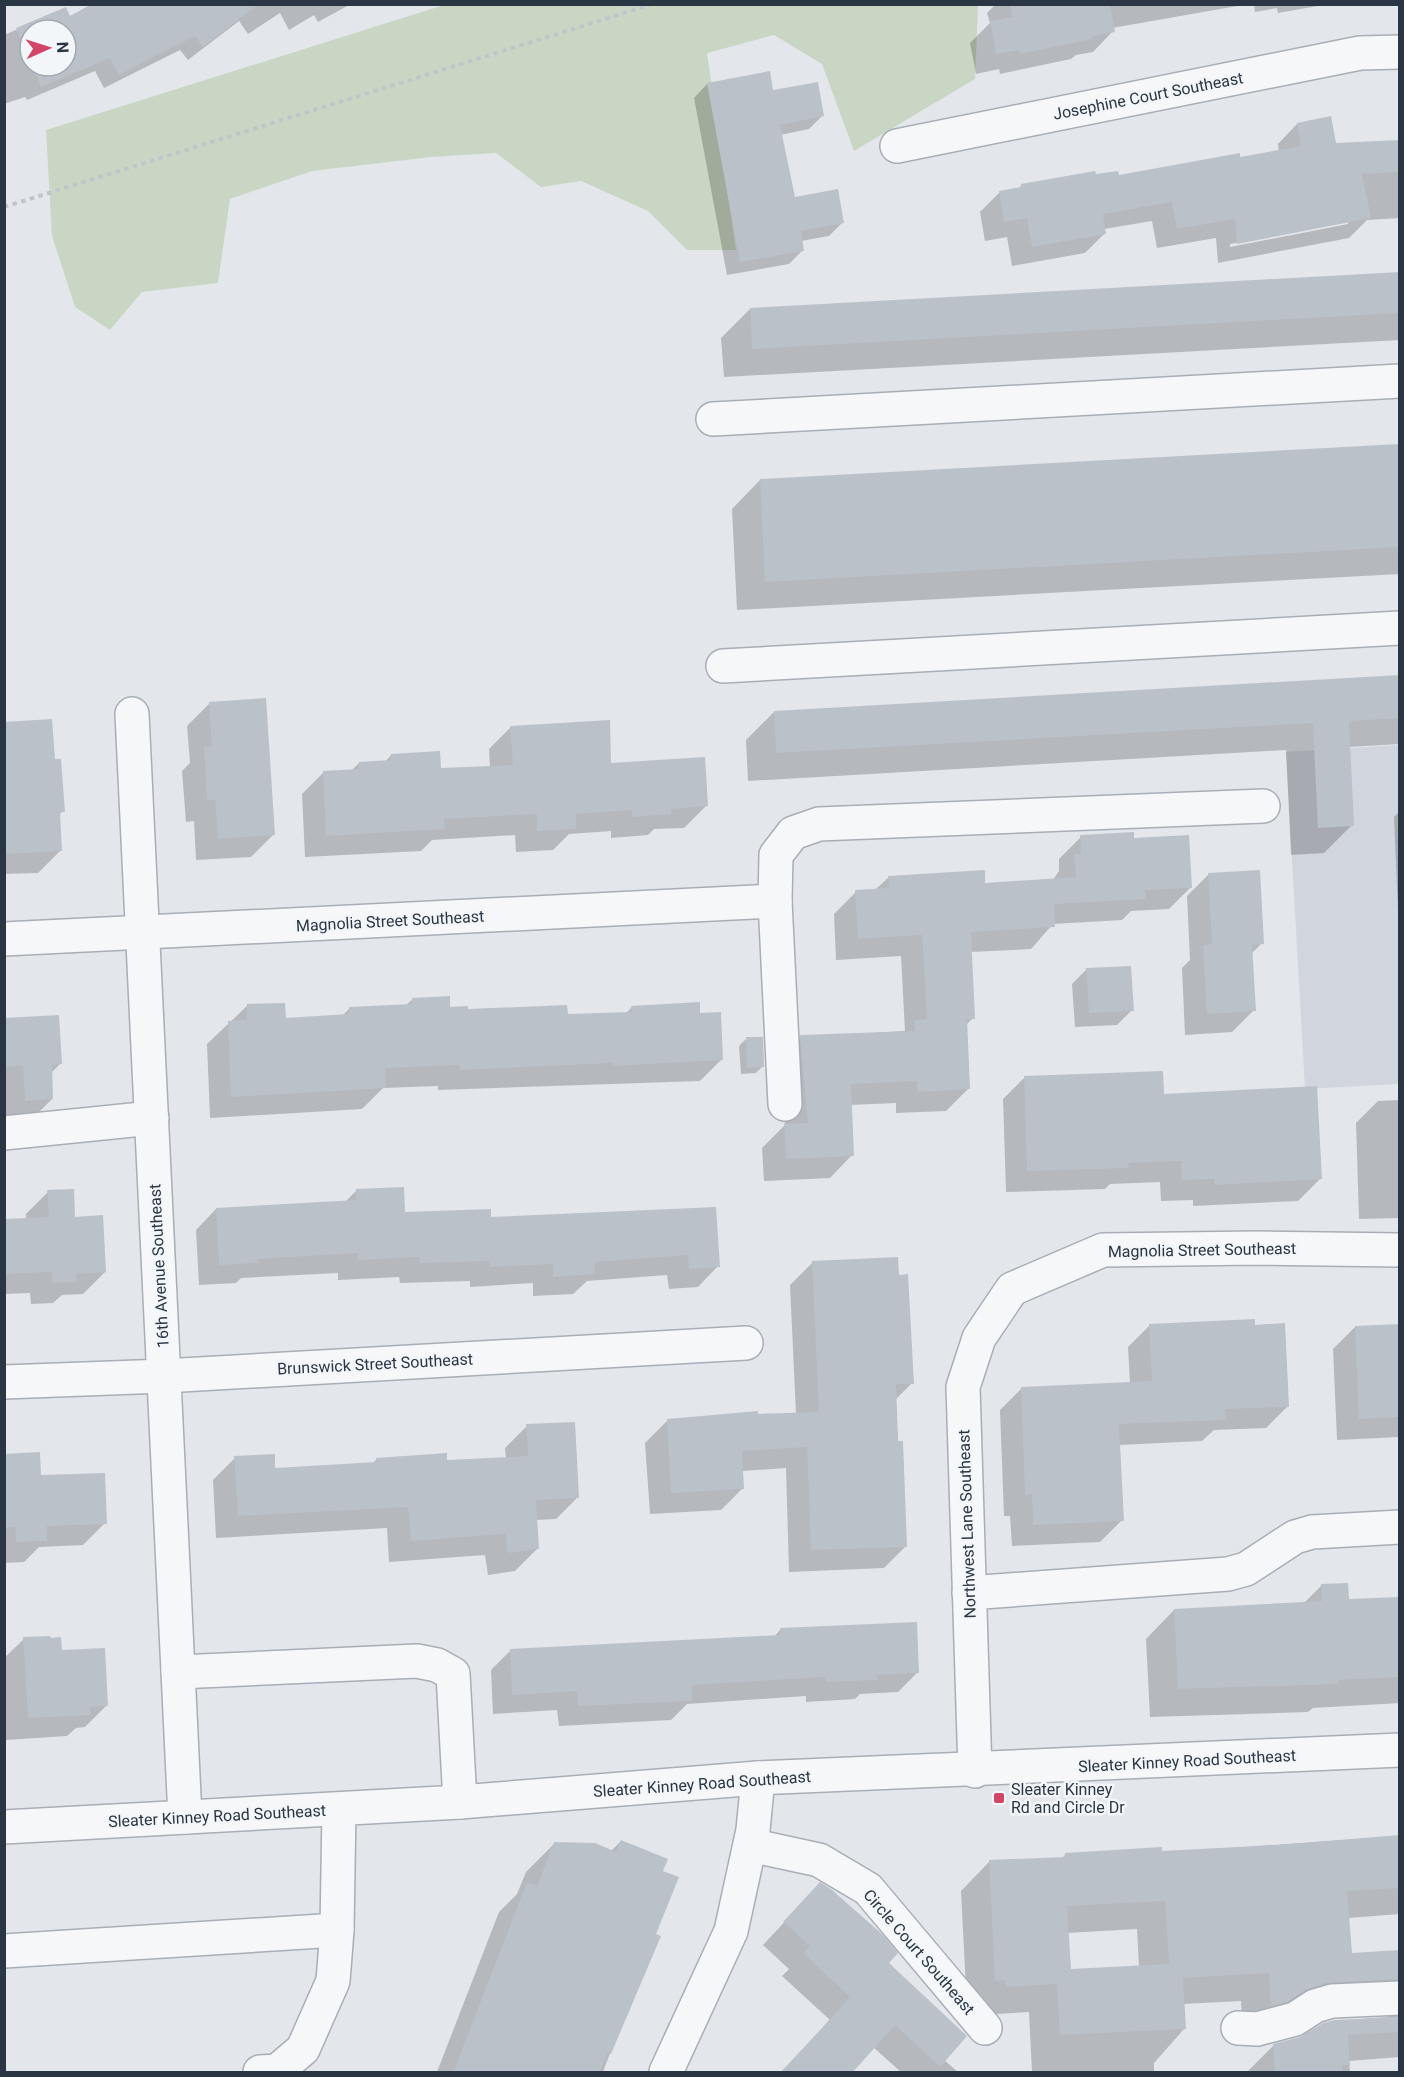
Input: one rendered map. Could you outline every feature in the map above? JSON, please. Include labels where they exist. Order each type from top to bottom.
[{"type":"street","name":"Josephine Court Southeast","points":[[897,146],[1360,53],[1400,52]]},
{"type":"street","points":[[713,418],[1400,381]]},
{"type":"street","points":[[723,666],[1400,628]]},
{"type":"street","name":"16th Avenue Southeast","points":[[132,714],[185,1817]]},
{"type":"street","points":[[785,1104],[776,855],[793,833],[819,824],[1263,806]]},
{"type":"street","name":"Magnolia Street Southeast","points":[[4,939],[143,934],[776,901]]},
{"type":"street","points":[[4,1133],[152,1118]]},
{"type":"street","name":"Magnolia Street Southeast","points":[[1012,1289],[1103,1250],[1257,1248],[1400,1250]]},
{"type":"street","name":"Northwest Lane Southeast","points":[[975,1771],[963,1387],[979,1338],[1012,1289]]},
{"type":"street","name":"Brunswick Street Southeast","points":[[4,1382],[164,1376],[746,1343]]},
{"type":"street","points":[[969,1593],[1228,1574],[1246,1569],[1295,1537],[1312,1532],[1400,1527]]},
{"type":"street","points":[[178,1672],[417,1661],[437,1665],[453,1674],[460,1802]]},
{"type":"street","name":"Sleater Kinney Road Southeast","points":[[4,1827],[460,1802],[758,1778],[975,1771],[1400,1750]]},
{"type":"street","points":[[666,2073],[731,1931],[750,1845],[758,1778]]},
{"type":"street","points":[[260,2073],[277,2071],[303,2049],[333,1982],[337,1930],[339,1809]]},
{"type":"street","name":"Circle Court Southeast","points":[[750,1845],[819,1860],[868,1889],[985,2028]]},
{"type":"street","points":[[4,1951],[337,1930]]},
{"type":"street","points":[[1238,2028],[1257,2030],[1285,2022],[1295,2019],[1315,2006],[1332,2001],[1400,1998]]},
{"type":"path","points":[[4,207],[652,4]]},
{"type":"shaded area","points":[[1399,745],[1399,1084],[1305,1089],[1286,752]]},
{"type":"green space","points":[[444,5],[978,5],[975,79],[854,151],[822,64],[774,35],[707,53],[736,250],[687,250],[648,211],[581,181],[541,187],[496,153],[431,157],[312,171],[230,199],[218,283],[142,292],[110,330],[75,307],[52,236],[46,130]]},
{"type":"building","points":[[92,4],[259,4],[203,47],[195,36],[119,75],[110,58],[78,71],[78,18],[40,18],[66,7],[70,16]]},
{"type":"building","points":[[1010,4],[1110,4],[1115,32],[1092,36],[1093,39],[1020,54],[1019,50],[996,54],[990,21],[1012,17]]},
{"type":"building","points":[[770,71],[773,90],[818,82],[824,116],[780,125],[795,197],[838,189],[844,223],[801,231],[804,251],[740,262],[707,83]]},
{"type":"building","points":[[37,78],[62,78],[41,87]]},
{"type":"building","points":[[1331,116],[1336,143],[1400,140],[1400,172],[1362,174],[1371,218],[1237,244],[1235,219],[1177,229],[1172,202],[1103,214],[1106,234],[1032,247],[1027,218],[1004,222],[999,191],[1021,187],[1021,184],[1095,171],[1096,174],[1118,171],[1119,175],[1240,153],[1240,157],[1301,146],[1297,123]]},
{"type":"building","points":[[1400,272],[1400,313],[752,349],[750,308]]},
{"type":"building","points":[[1400,444],[1400,547],[765,582],[760,479]]},
{"type":"building","points":[[1400,675],[1400,718],[1349,721],[1354,826],[1318,828],[1313,723],[776,753],[774,711]]},
{"type":"building","points":[[266,698],[275,835],[218,839],[215,800],[207,800],[204,747],[212,747],[209,702]]},
{"type":"building","points":[[52,719],[55,759],[61,759],[65,812],[60,812],[62,851],[6,854],[4,722]]},
{"type":"building","points":[[610,720],[611,763],[705,757],[708,806],[671,809],[671,814],[632,817],[632,810],[576,814],[576,829],[537,831],[537,814],[444,819],[445,829],[326,836],[323,771],[359,769],[359,762],[391,760],[391,754],[440,751],[441,768],[513,765],[510,726]]},
{"type":"building","points":[[1134,832],[1134,838],[1189,835],[1192,888],[1145,890],[1146,899],[1054,904],[1055,927],[971,932],[975,1019],[967,1019],[970,1089],[918,1092],[917,1081],[851,1084],[854,1156],[786,1159],[784,1124],[808,1123],[800,1035],[915,1031],[914,1020],[927,1019],[922,935],[858,939],[855,890],[889,888],[888,876],[985,870],[985,883],[1076,877],[1074,854],[1081,854],[1080,835]]},
{"type":"building","points":[[1260,870],[1264,944],[1252,945],[1256,1011],[1207,1014],[1203,945],[1212,944],[1208,873]]},
{"type":"building","points":[[1131,966],[1134,1011],[1089,1013],[1086,968]]},
{"type":"building","points":[[450,996],[450,1007],[468,1006],[468,1009],[567,1005],[568,1014],[632,1012],[631,1006],[700,1002],[700,1013],[721,1012],[723,1060],[613,1066],[613,1063],[460,1070],[459,1065],[385,1068],[386,1088],[231,1097],[228,1021],[247,1020],[247,1004],[285,1003],[286,1018],[349,1014],[349,1007],[412,1004],[412,998]]},
{"type":"building","points":[[59,1015],[62,1064],[52,1065],[53,1099],[25,1101],[23,1066],[4,1067],[4,1018]]},
{"type":"building","points":[[746,1037],[763,1037],[764,1067],[747,1068]]},
{"type":"building","points":[[1163,1071],[1164,1094],[1317,1086],[1322,1179],[1215,1185],[1214,1179],[1182,1180],[1181,1161],[1128,1163],[1129,1168],[1027,1171],[1024,1076]]},
{"type":"building","points":[[404,1187],[405,1212],[491,1209],[491,1217],[716,1207],[720,1267],[689,1269],[688,1255],[595,1262],[595,1274],[553,1277],[553,1264],[490,1267],[490,1261],[420,1263],[419,1257],[358,1260],[358,1253],[258,1259],[258,1263],[219,1265],[216,1208],[356,1200],[356,1189]]},
{"type":"building","points":[[74,1189],[75,1217],[103,1215],[106,1272],[76,1274],[77,1282],[52,1283],[52,1272],[4,1274],[4,1219],[49,1217],[47,1190]]},
{"type":"building","points":[[898,1257],[899,1275],[908,1274],[914,1384],[896,1384],[898,1441],[903,1441],[907,1547],[811,1550],[807,1447],[742,1451],[744,1489],[671,1493],[667,1419],[758,1411],[758,1414],[819,1412],[812,1261]]},
{"type":"building","points":[[1255,1319],[1255,1325],[1285,1323],[1289,1407],[1225,1409],[1226,1420],[1119,1424],[1124,1521],[1033,1525],[1032,1494],[1025,1495],[1021,1387],[1152,1381],[1149,1324]]},
{"type":"building","points":[[1400,1324],[1400,1417],[1359,1419],[1355,1326]]},
{"type":"building","points":[[575,1422],[579,1498],[536,1500],[539,1549],[510,1553],[507,1551],[506,1534],[411,1541],[408,1507],[238,1516],[234,1456],[275,1454],[275,1468],[377,1462],[376,1458],[447,1453],[447,1460],[528,1456],[526,1424]]},
{"type":"building","points":[[40,1452],[41,1475],[105,1473],[107,1524],[47,1526],[47,1541],[16,1542],[15,1527],[6,1528],[4,1454]]},
{"type":"building","points":[[1348,1583],[1349,1599],[1400,1597],[1400,1677],[1338,1680],[1338,1684],[1178,1689],[1174,1609],[1322,1601],[1321,1584]]},
{"type":"building","points":[[917,1622],[919,1673],[877,1675],[877,1680],[826,1682],[825,1677],[692,1685],[692,1701],[578,1706],[577,1691],[512,1695],[510,1649],[780,1635],[780,1628]]},
{"type":"building","points":[[50,1636],[51,1638],[61,1637],[62,1650],[105,1648],[108,1706],[90,1707],[91,1715],[28,1718],[23,1637]]},
{"type":"building","points":[[1400,1835],[1400,1888],[1347,1891],[1352,1953],[1400,1950],[1400,1979],[1327,1983],[1305,1990],[1287,2002],[1271,2006],[1269,1973],[1183,1978],[1186,2029],[1060,2035],[1057,1984],[1006,1987],[1005,1980],[995,1981],[989,1860],[1065,1857],[1065,1853],[1162,1847],[1162,1851]],"holes":[[[1165,1901],[1169,1964],[1071,1969],[1067,1906]]]},
{"type":"building","points":[[621,1840],[668,1859],[663,1871],[679,1877],[656,1934],[661,1936],[611,2054],[608,2052],[599,2073],[453,2073],[527,1882],[537,1886],[554,1842],[595,1843],[616,1852]]},
{"type":"building","points":[[820,1882],[883,1935],[898,1953],[889,1963],[967,2036],[940,2067],[895,2025],[852,2073],[781,2073],[850,1997],[803,1953],[810,1946],[783,1922]]},
{"type":"building","points":[[1400,2017],[1400,2032],[1348,2035],[1350,2065],[1342,2065],[1342,2073],[1275,2073],[1273,2044],[1300,2037],[1323,2023],[1335,2020]]},
{"type":"place","name":"Sleater Kinney Rd and Circle Dr","points":[[999,1798]]}]
